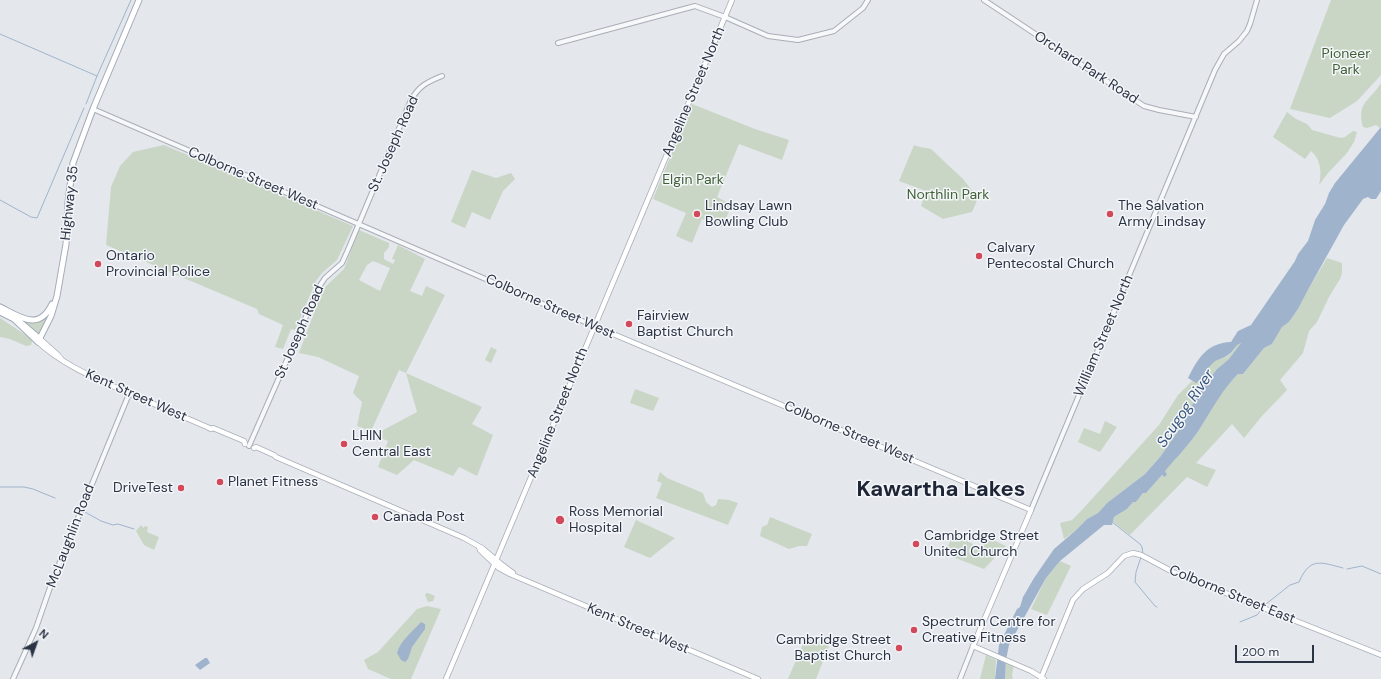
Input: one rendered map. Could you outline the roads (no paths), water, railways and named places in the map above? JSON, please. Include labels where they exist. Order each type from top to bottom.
[{"type":"main road","name":"Highway 35","points":[[39,340],[51,316],[57,296],[66,244],[68,202],[72,168],[93,110],[140,0]]},
{"type":"main road","name":"Angeline Street North","points":[[446,679],[732,0]]},
{"type":"main road","points":[[0,307],[25,319],[37,320],[46,315],[57,296]]},
{"type":"main road","points":[[0,312],[20,322],[39,340]]},
{"type":"main road","name":"Colborne Street West","points":[[594,326],[1031,510]]},
{"type":"main road","name":"Kent Street West","points":[[39,340],[62,360],[85,374],[211,429],[213,428],[244,441],[249,446],[256,447],[460,536],[479,547],[480,550],[510,574],[758,679]]},
{"type":"main road","name":"William Street North","points":[[973,646],[1031,510]]},
{"type":"main road","name":"Colborne Street East","points":[[1042,678],[1069,607],[1078,593],[1108,573],[1125,555],[1133,553],[1142,555],[1173,572],[1381,655]]},
{"type":"main road","points":[[973,646],[1032,671],[1042,678]]},
{"type":"street","points":[[558,43],[695,6],[725,17],[768,36],[798,40],[834,31],[863,8],[868,0]]},
{"type":"street","name":"Orchard Park Road","points":[[984,0],[1144,106],[1196,117]]},
{"type":"street","name":"William Street North","points":[[1031,510],[1220,60],[1247,31],[1257,0]]},
{"type":"street","name":"St. Joseph Road","points":[[358,224],[411,100],[420,87],[442,76]]},
{"type":"street","name":"Colborne Street West","points":[[93,110],[594,326]]},
{"type":"street","name":"St Joseph Road","points":[[249,446],[319,287],[325,278],[342,263],[358,224]]},
{"type":"street","name":"McLaughlin Road","points":[[13,679],[36,628],[61,559],[129,394]]},
{"type":"street","name":"William Street North","points":[[960,679],[973,646]]},
{"type":"water","name":"Scugog River","points":[[1381,127],[1381,191],[1376,199],[1371,199],[1368,197],[1363,199],[1344,225],[1298,309],[1289,322],[1282,327],[1272,344],[1264,348],[1243,374],[1238,374],[1226,388],[1186,448],[1165,471],[1167,474],[1165,477],[1162,475],[1146,493],[1143,493],[1136,502],[1133,502],[1127,509],[1114,517],[1112,525],[1104,525],[1060,561],[1046,578],[1009,645],[1006,660],[1005,679],[995,679],[999,645],[1017,609],[1020,607],[1023,597],[1054,549],[1087,519],[1098,513],[1107,503],[1145,474],[1160,457],[1183,424],[1198,393],[1217,369],[1229,359],[1241,343],[1237,345],[1228,355],[1214,362],[1199,382],[1196,383],[1188,378],[1200,358],[1204,353],[1216,345],[1231,342],[1238,331],[1251,325],[1308,241],[1315,220],[1335,183]]},
{"type":"water","points":[[421,622],[425,624],[425,629],[412,647],[408,659],[405,662],[401,660],[397,653],[399,648],[407,636]]},
{"type":"water","points":[[207,658],[210,663],[200,670],[195,665]]},
{"type":"waterway","points":[[86,104],[131,0]]},
{"type":"waterway","points":[[0,34],[97,76]]},
{"type":"waterway","points":[[0,200],[31,217],[37,218],[84,108]]},
{"type":"waterway","points":[[0,487],[24,487],[55,498]]},
{"type":"waterway","points":[[85,512],[101,521],[134,529]]},
{"type":"waterway","points":[[1112,522],[1140,544],[1143,554]]},
{"type":"waterway","points":[[1141,557],[1136,572],[1135,582],[1157,607]]},
{"type":"waterway","points":[[1266,604],[1290,585],[1299,582],[1307,568],[1316,563],[1328,564],[1343,568]]},
{"type":"waterway","points":[[1347,569],[1362,566],[1381,574]]},
{"type":"waterway","points":[[1240,622],[1257,615],[1261,610]]},
{"type":"place","name":"Lindsay Lawn Bowling Club","points":[[697,214]]},
{"type":"place","name":"The Salvation Army Lindsay","points":[[1110,214]]},
{"type":"place","name":"Calvary Pentecostal Church","points":[[979,256]]},
{"type":"place","name":"Ontario Provincial Police","points":[[98,264]]},
{"type":"place","name":"Fairview Baptist Church","points":[[629,324]]},
{"type":"place","name":"LHIN Central East","points":[[344,444]]},
{"type":"place","name":"Planet Fitness","points":[[220,482]]},
{"type":"place","name":"DriveTest","points":[[181,488]]},
{"type":"place","name":"Canada Post","points":[[375,517]]},
{"type":"place","name":"Ross Memorial Hospital","points":[[560,520]]},
{"type":"place","name":"Cambridge Street United Church","points":[[916,544]]},
{"type":"place","name":"Spectrum Centre for Creative Fitness","points":[[914,630]]},
{"type":"place","name":"Cambridge Street Baptist Church","points":[[899,648]]},
{"type":"district","name":"Kawartha Lakes","points":[[941,490]]},
{"type":"park label","name":"Pioneer Park","points":[[1346,62]]},
{"type":"park label","name":"Elgin Park","points":[[693,180]]},
{"type":"park label","name":"Northlin Park","points":[[948,195]]}]
